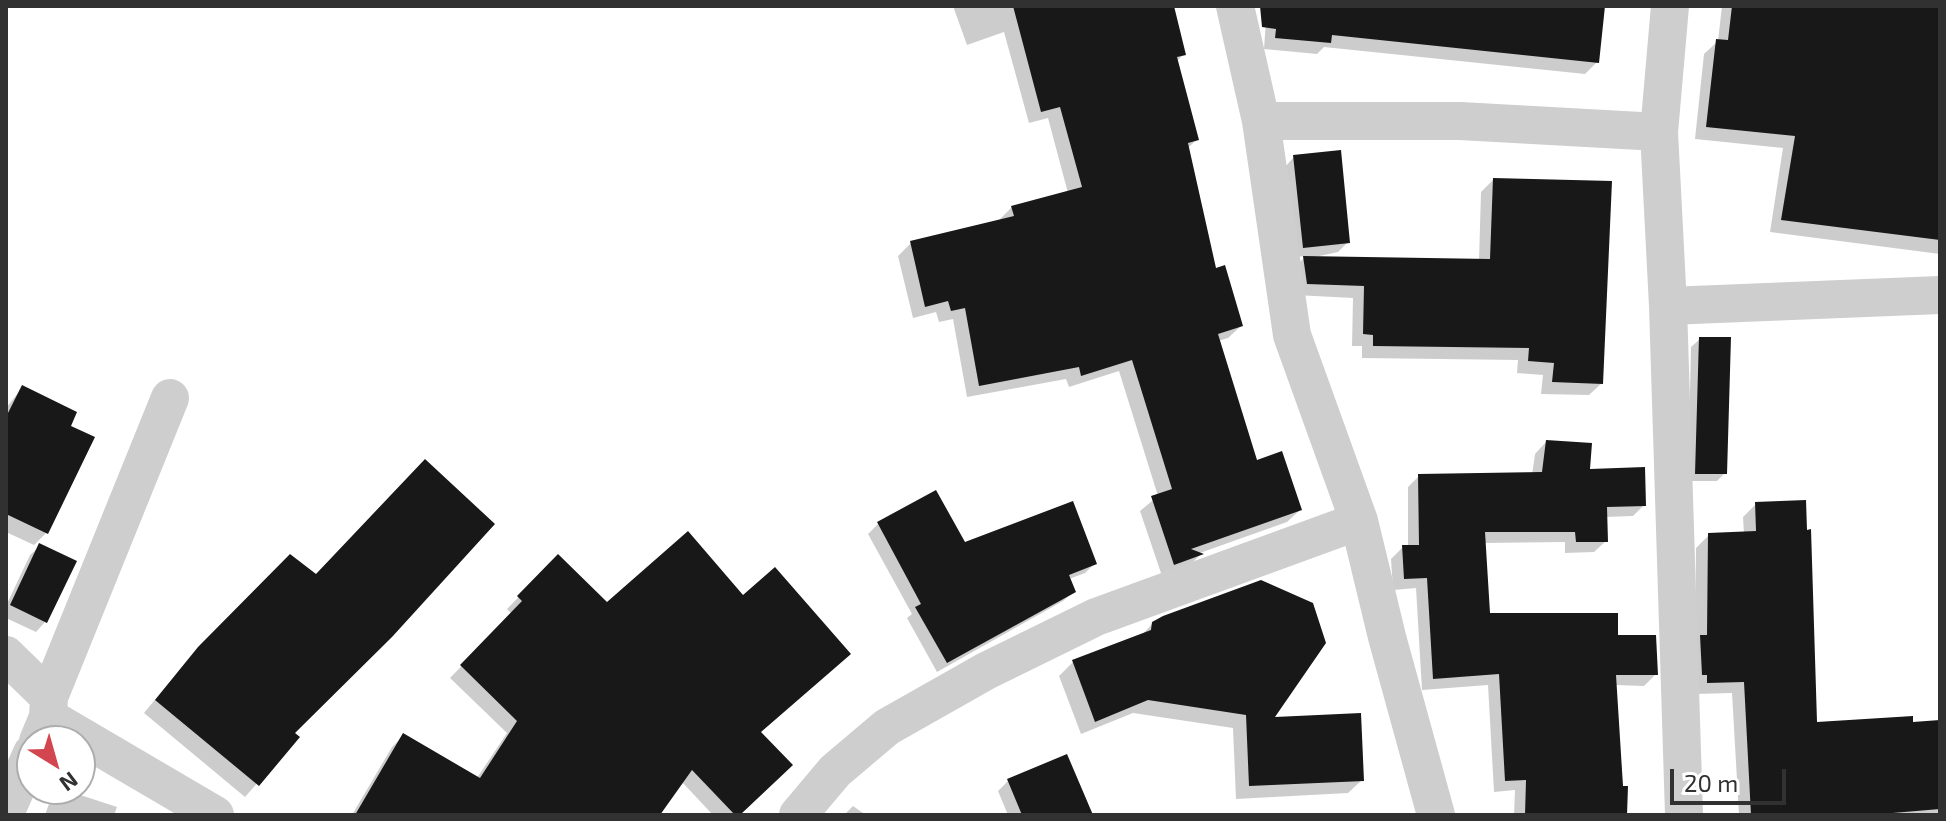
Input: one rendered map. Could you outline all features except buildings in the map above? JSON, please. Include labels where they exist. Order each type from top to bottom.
[{"type":"street","points":[[1235,6],[1261,121],[1292,335],[1359,521],[1436,815]]},
{"type":"street","points":[[1670,6],[1659,132],[1668,306],[1684,815]]},
{"type":"street","points":[[1261,121],[1460,121],[1659,132]]},
{"type":"street","points":[[1668,306],[1940,295]]},
{"type":"street","points":[[45,718],[170,398]]},
{"type":"street","points":[[798,815],[835,771],[887,727],[986,671],[1096,617],[1359,521]]},
{"type":"street","points":[[6,655],[45,718],[215,815]]},
{"type":"street","points":[[6,811],[16,789]]}]
